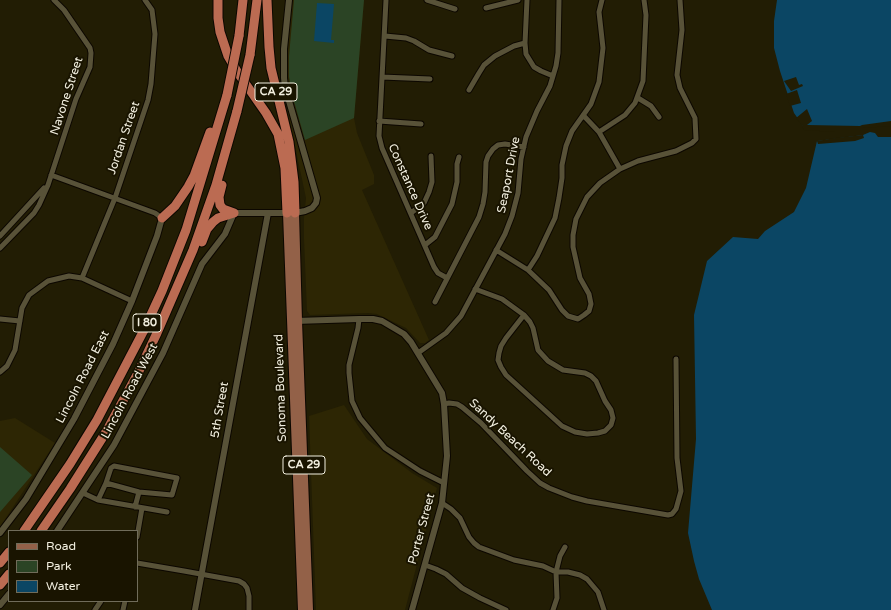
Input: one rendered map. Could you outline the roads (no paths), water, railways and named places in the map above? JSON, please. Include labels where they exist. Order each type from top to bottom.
[{"type":"highway","name":"CA 29","points":[[218,0],[220,32],[228,56],[266,113],[278,134],[285,168],[291,213]]},
{"type":"highway","name":"I 80","points":[[25,530],[70,464],[93,426],[120,378],[162,291],[186,230],[227,94],[239,36],[243,0]]},
{"type":"highway","name":"I 80","points":[[42,530],[106,432],[138,373],[167,312],[193,250],[223,164],[238,111],[250,55],[258,0]]},
{"type":"highway","name":"CA 29","points":[[267,0],[271,68],[292,157],[291,213]]},
{"type":"highway","points":[[162,218],[175,206],[194,176],[216,116],[227,94]]},
{"type":"highway","points":[[232,128],[229,162],[219,199],[223,208],[234,214]]},
{"type":"highway","points":[[167,312],[185,284],[209,226],[218,218],[234,214]]},
{"type":"highway","points":[[0,563],[8,553]]},
{"type":"highway","points":[[0,585],[8,575]]},
{"type":"main road","name":"Sonoma Boulevard","points":[[291,213],[302,610]]},
{"type":"main road","name":"Sonoma Boulevard","points":[[294,321],[309,610]]},
{"type":"street","name":"Navone Street","points":[[0,248],[39,205],[48,185],[76,99],[90,67],[92,53],[86,40],[64,10],[54,0]]},
{"type":"street","name":"Jordan Street","points":[[82,278],[115,198],[148,100],[151,84],[155,34],[152,10],[145,0]]},
{"type":"street","points":[[234,214],[305,212],[312,208],[316,203],[317,198],[284,78],[284,49],[289,0]]},
{"type":"street","name":"Constance Drive","points":[[386,0],[379,136],[382,148],[434,267],[438,273],[447,278]]},
{"type":"street","points":[[427,0],[455,9]]},
{"type":"street","points":[[486,8],[518,0]]},
{"type":"street","points":[[527,0],[525,43],[526,54],[534,67],[554,76]]},
{"type":"street","name":"Seaport Drive","points":[[418,353],[440,339],[461,316],[505,234],[515,205],[524,147],[531,124],[554,76],[558,53],[559,0]]},
{"type":"street","points":[[528,270],[537,256],[555,218],[566,146],[572,131],[591,104],[599,82],[603,48],[599,12],[602,0]]},
{"type":"street","points":[[599,132],[625,115],[636,103],[644,81],[646,15],[644,0]]},
{"type":"street","points":[[496,250],[528,270],[549,290],[562,310],[568,316],[578,319],[588,310],[591,304],[589,294],[580,278],[574,254],[573,235],[576,219],[581,207],[592,191],[606,178],[620,169],[638,161],[676,151],[692,143],[696,139],[695,118],[680,88],[677,75],[682,30],[680,0]]},
{"type":"street","points":[[385,36],[406,38],[429,50],[452,56]]},
{"type":"street","points":[[469,90],[484,65],[504,50],[525,43]]},
{"type":"street","points":[[382,77],[430,79]]},
{"type":"street","points":[[638,98],[651,106],[659,117]]},
{"type":"street","points":[[583,115],[599,132],[620,169]]},
{"type":"street","points":[[379,121],[421,124]]},
{"type":"street","points":[[435,302],[473,228],[483,204],[486,182],[486,162],[488,156],[498,145],[505,144],[524,147]]},
{"type":"street","points":[[411,213],[424,203],[429,192],[432,182],[431,156]]},
{"type":"street","points":[[425,245],[435,237],[452,204],[457,182],[457,164],[459,157]]},
{"type":"street","points":[[51,175],[155,212],[162,218]]},
{"type":"street","name":"Navone Street","points":[[0,236],[48,185]]},
{"type":"street","name":"5th Street","points":[[195,610],[268,213]]},
{"type":"street","name":"Lincoln Road West","points":[[58,530],[114,445],[136,406],[173,332],[202,264],[226,234],[234,214]]},
{"type":"street","name":"Lincoln Road East","points":[[0,534],[26,499],[74,419],[113,344],[132,301],[157,236],[162,218]]},
{"type":"street","points":[[0,372],[8,366],[15,350],[22,308],[29,295],[48,281],[58,277],[69,276],[82,278],[132,301]]},
{"type":"street","points":[[475,289],[502,299],[524,315],[533,328],[538,350],[548,361],[563,370],[591,376],[596,381],[611,410],[613,418],[611,425],[605,431],[587,434],[574,432],[562,426],[506,375],[498,360],[501,346],[524,315]]},
{"type":"street","points":[[359,318],[349,365],[349,373],[352,401],[360,418],[385,448],[420,471],[444,483]]},
{"type":"street","points":[[294,321],[359,318],[374,319],[382,321],[395,328],[404,334],[411,342],[442,393],[444,404]]},
{"type":"street","points":[[0,319],[20,321]]},
{"type":"street","name":"Sandy Beach Road","points":[[444,404],[457,404],[462,407],[481,423],[527,471],[540,483],[549,488],[587,501],[668,515],[672,514],[676,509],[681,491],[677,458],[676,359]]},
{"type":"street","name":"Porter Street","points":[[412,610],[442,503],[447,456],[444,404]]},
{"type":"street","points":[[98,500],[111,468],[114,466],[177,478],[172,495],[139,492],[106,483]]},
{"type":"street","points":[[136,507],[139,492]]},
{"type":"street","points":[[83,493],[98,500],[167,512]]},
{"type":"street","points":[[442,503],[452,509],[460,518],[469,537],[479,547],[514,560],[543,566],[556,572],[568,572],[580,575],[587,579],[598,592],[604,610]]},
{"type":"street","points":[[138,531],[142,508]]},
{"type":"street","points":[[553,610],[557,598],[556,572],[560,556],[565,547]]},
{"type":"street","points":[[138,563],[201,574],[244,584],[248,588],[249,610]]},
{"type":"street","points":[[425,565],[446,574],[462,588],[506,610]]},
{"type":"street","points":[[0,605],[8,595]]},
{"type":"street","points":[[95,610],[101,602]]},
{"type":"water","points":[[777,0],[891,0],[891,124],[862,126],[861,130],[806,130],[794,113],[774,48],[774,21]]},
{"type":"water","points":[[317,3],[334,4],[331,40],[334,40],[334,43],[314,41]]},
{"type":"water","points":[[870,132],[875,133],[878,137],[891,137],[891,610],[712,610],[699,579],[688,533],[696,439],[694,315],[707,261],[733,237],[758,239],[765,231],[794,212],[806,188],[817,141],[863,135]]}]
